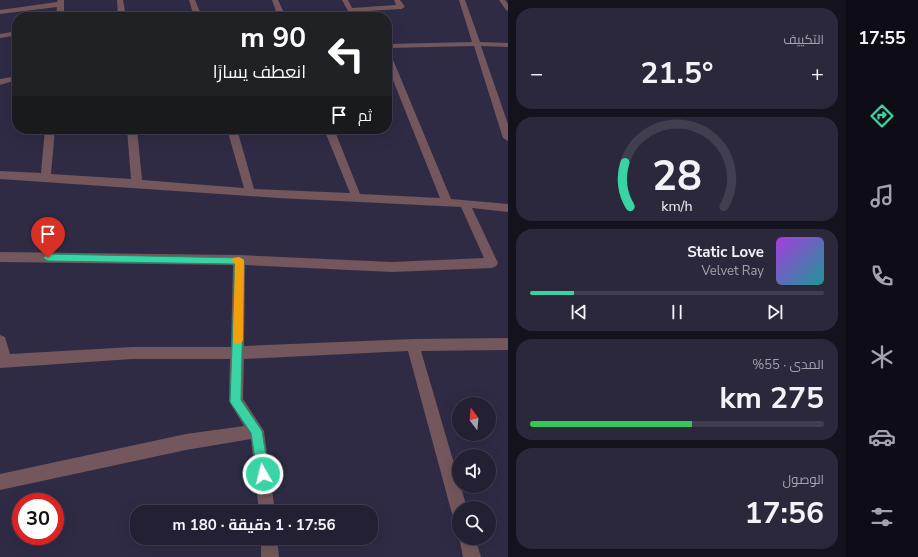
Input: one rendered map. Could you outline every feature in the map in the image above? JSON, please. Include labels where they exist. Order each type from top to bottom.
[{"type":"street","points":[[120,0],[121,12]]},
{"type":"street","points":[[192,0],[196,12]]},
{"type":"street","points":[[275,0],[280,12]]},
{"type":"street","points":[[345,0],[350,10],[401,7],[397,0]]},
{"type":"street","points":[[462,0],[475,34],[476,44],[508,138]]},
{"type":"street","points":[[502,0],[508,9]]},
{"type":"street","points":[[0,12],[61,2],[60,12]]},
{"type":"street","points":[[0,36],[12,34]]},
{"type":"street","points":[[392,46],[476,44],[508,45]]},
{"type":"street","points":[[392,68],[447,201]]},
{"type":"street","points":[[0,82],[12,79]]},
{"type":"street","points":[[46,177],[50,134]]},
{"type":"street","points":[[132,134],[137,184]]},
{"type":"street","points":[[233,134],[250,191]]},
{"type":"street","points":[[331,134],[357,198]]},
{"type":"street","points":[[0,175],[357,198],[447,201],[508,208]]},
{"type":"street","points":[[0,257],[239,260],[392,267],[492,263],[464,203]]},
{"type":"street","points":[[239,260],[236,402],[257,431],[266,505]]},
{"type":"street","points":[[0,341],[3,360],[132,353],[237,353],[413,345],[508,344]]},
{"type":"street","points":[[413,345],[456,501]]},
{"type":"street","points":[[0,482],[186,442],[257,431]]},
{"type":"street","points":[[269,545],[270,557]]},
{"type":"street","points":[[469,545],[472,557]]},
{"type":"slow traffic","points":[[236,260],[239,260],[238,340]]},
{"type":"route","points":[[48,258],[239,260],[236,402],[257,431],[263,474]]}]
